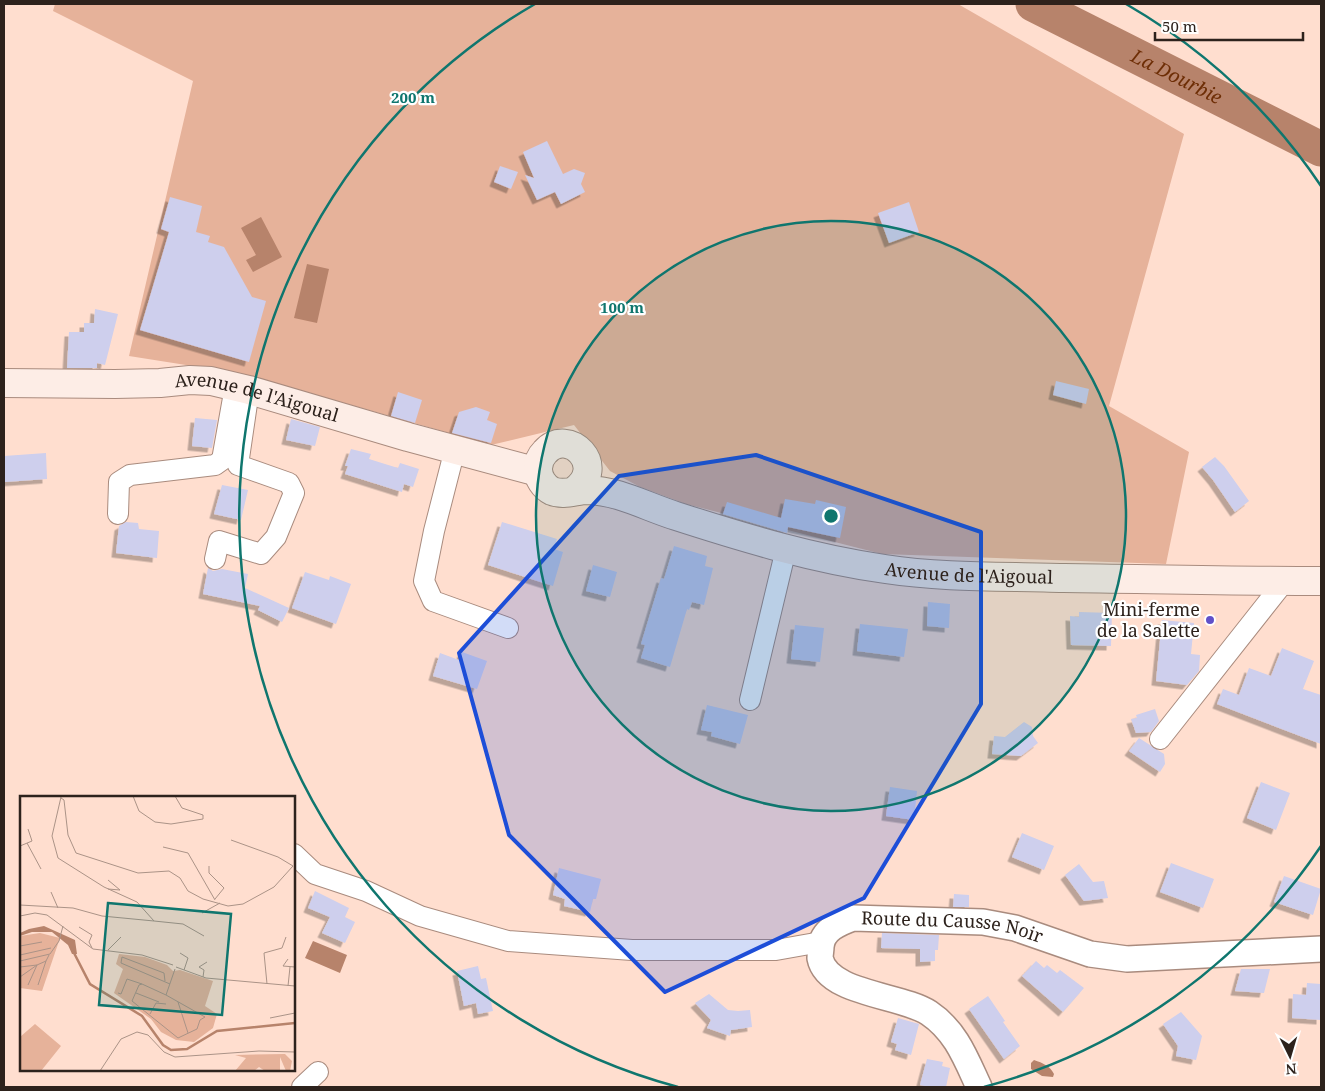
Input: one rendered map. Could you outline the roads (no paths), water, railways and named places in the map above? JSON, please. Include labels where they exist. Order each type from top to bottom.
[{"type":"main road","name":"Avenue de l'Aigoual","points":[[4,383],[160,383],[190,380],[211,381],[503,461],[541,463]]},
{"type":"main road","points":[[558,444],[572,445],[583,453],[588,466],[585,480],[574,491],[566,493],[551,490],[541,479],[541,463],[547,450],[558,444]]},
{"type":"main road","name":"Avenue de l'Aigoual","points":[[588,466],[629,498]]},
{"type":"main road","name":"Avenue de l'Aigoual","points":[[574,491],[596,491],[629,498],[675,516],[786,549],[883,569],[945,575],[1284,582],[1321,581]]},
{"type":"street","points":[[118,514],[119,482],[130,475],[215,465],[222,460],[242,388]]},
{"type":"street","points":[[215,559],[219,542],[261,554],[276,538],[294,493],[289,483],[238,465],[242,388]]},
{"type":"street","points":[[455,449],[434,531],[424,582],[433,601],[508,628]]},
{"type":"street","points":[[750,700],[786,549]]},
{"type":"street","points":[[1160,739],[1284,582]]},
{"type":"street","points":[[295,855],[315,874],[366,891],[420,916],[508,941],[632,950],[776,950],[822,942],[820,958],[826,971],[840,982],[909,1004],[928,1012],[944,1024],[959,1043],[979,1087]]},
{"type":"street","name":"Route du Causse Noir","points":[[822,942],[829,930],[840,922],[853,918],[982,922],[1015,928],[1090,954],[1127,959],[1321,949]]},
{"type":"street","points":[[302,1087],[318,1072]]},
{"type":"waterway","name":"La Dourbie","points":[[1033,4],[1321,149]]},
{"type":"place","name":"Mini-ferme de la Salette","points":[[1210,620]]}]
